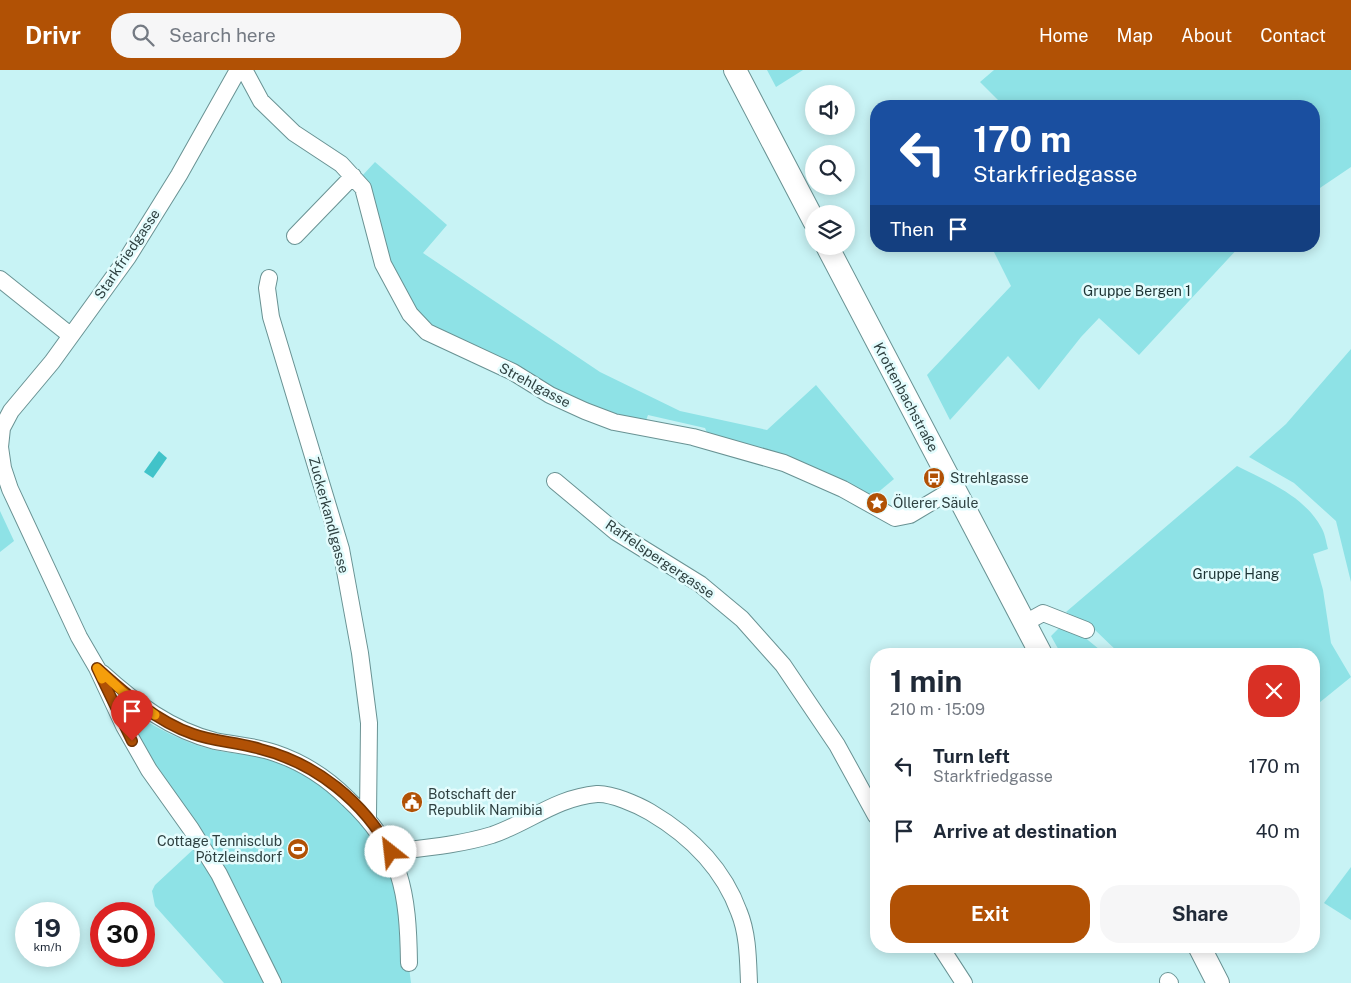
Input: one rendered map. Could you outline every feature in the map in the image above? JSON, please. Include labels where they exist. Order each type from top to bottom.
[{"type":"main road","points":[[735,70],[806,205]]},
{"type":"main road","name":"Krottenbachstraße","points":[[832,255],[1038,648]]},
{"type":"main road","points":[[1203,953],[1218,983]]},
{"type":"street","name":"Strehlgasse","points":[[240,70],[247,75],[260,101],[294,132],[341,164],[364,188],[376,240],[393,286],[410,314],[427,332],[512,372],[550,395],[585,411],[614,422],[693,437],[784,463],[843,489],[895,518],[910,515],[954,488]]},
{"type":"street","name":"Starkfriedgasse","points":[[240,70],[146,228],[52,362],[17,403],[1,428],[0,447],[3,468],[10,489],[79,637],[97,668],[124,726],[149,770],[191,828],[218,874],[273,983]]},
{"type":"street","points":[[295,236],[353,176]]},
{"type":"street","name":"Zuckerkandlgasse","points":[[269,278],[267,288],[271,317],[343,558],[360,653],[369,723],[368,817]]},
{"type":"street","points":[[0,279],[70,335]]},
{"type":"street","name":"Raffelspergergasse","points":[[555,481],[616,532],[700,584],[742,619],[783,665],[837,746],[870,805]]},
{"type":"street","points":[[1024,623],[1043,613],[1086,630]]},
{"type":"street","name":"Starkfriedgasse","points":[[97,668],[139,705],[177,728],[216,741],[259,748],[301,764],[330,782],[368,817],[379,830],[391,852],[407,906],[409,963]]},
{"type":"street","points":[[391,852],[438,846],[492,834],[564,800],[599,793],[636,804],[675,827],[696,846],[722,877],[740,912],[748,948],[749,983]]},
{"type":"street","points":[[945,953],[964,983]]},
{"type":"green space","points":[[767,70],[803,70],[776,87]]},
{"type":"green space","points":[[994,70],[1351,70],[1351,167],[1320,188],[1320,100],[998,100],[980,82]]},
{"type":"green space","points":[[375,162],[447,225],[423,253],[600,372],[680,411],[767,430],[816,385],[894,479],[876,494],[862,496],[709,437],[705,428],[648,415],[644,426],[605,415],[431,330],[392,276],[361,177]]},
{"type":"green space","name":"Gruppe Bergen 1","points":[[994,252],[1234,252],[1139,355],[1099,318],[1081,337],[1039,390],[1008,356],[950,420],[927,375],[1011,286]]},
{"type":"green space","points":[[1351,349],[1351,582],[1336,521],[1294,483],[1249,457],[1286,424]]},
{"type":"green space","name":"Gruppe Hang","points":[[1237,466],[1295,498],[1314,516],[1322,529],[1328,549],[1313,554],[1323,590],[1331,643],[1351,677],[1320,702],[1320,648],[1114,648],[1094,629],[1066,612]]},
{"type":"green space","points":[[0,511],[14,541],[0,552]]},
{"type":"green space","points":[[1065,628],[1083,636],[1098,648],[1058,648],[1051,636],[1058,629]]},
{"type":"green space","name":"Cottage Tennisclub Pötzleinsdorf","points":[[128,711],[191,743],[220,751],[263,758],[297,772],[334,794],[365,822],[378,838],[386,853],[396,884],[403,917],[411,983],[280,983],[211,846],[146,757]]},
{"type":"green space","points":[[198,845],[267,983],[224,983],[155,906],[152,891],[155,885]]},
{"type":"green space","points":[[1351,867],[1351,920],[1324,903]]},
{"type":"shaded area","points":[[159,451],[167,458],[153,478],[144,472]]},
{"type":"slow traffic","points":[[102,679],[97,668],[139,705],[155,715]]},
{"type":"place","name":"Strehlgasse","points":[[934,478]]},
{"type":"place","name":"Öllerer Säule","points":[[877,503]]},
{"type":"place","name":"Botschaft der Republik Namibia","points":[[412,802]]},
{"type":"place","name":"Cottage Tennisclub Pötzleinsdorf","points":[[298,849]]},
{"type":"route","points":[[132,741],[97,668],[139,705],[177,728],[216,741],[259,748],[274,753],[301,764],[330,782],[368,817],[379,830],[391,852]]}]
